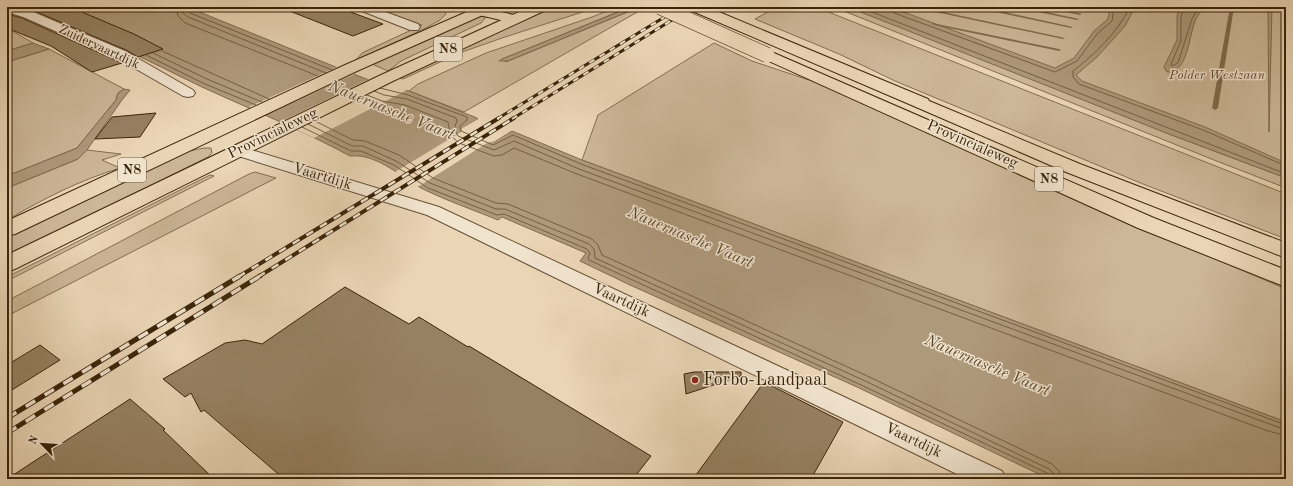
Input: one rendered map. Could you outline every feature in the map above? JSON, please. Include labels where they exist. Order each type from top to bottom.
[{"type":"main road","points":[[463,7],[484,9],[513,19]]},
{"type":"main road","points":[[495,7],[513,19]]},
{"type":"main road","name":"Provincialeweg","points":[[7,264],[382,80],[540,7]]},
{"type":"main road","name":"Provincialeweg","points":[[660,7],[1146,223],[1286,279]]},
{"type":"main road","name":"Provincialeweg","points":[[695,7],[1073,168],[1286,251]]},
{"type":"main road","name":"Provincialeweg","points":[[7,229],[351,68],[484,9]]},
{"type":"street","points":[[361,7],[414,27]]},
{"type":"street","name":"Zuidervaartdijk","points":[[7,8],[27,14],[120,54],[188,93]]},
{"type":"street","name":"Vaartdijk","points":[[238,151],[432,211],[993,479]]},
{"type":"green space","points":[[371,7],[443,7],[446,14],[440,20],[424,29],[356,60],[362,53],[422,25]]},
{"type":"green space","points":[[554,7],[598,7],[462,52],[403,79],[399,78],[493,33]]},
{"type":"green space","points":[[617,7],[630,7],[502,59],[506,62],[635,9],[639,11],[464,112],[409,91],[418,84],[486,53]]},
{"type":"green space","points":[[809,7],[826,11],[1286,194],[1286,239],[1143,184],[895,81],[839,54],[755,19],[775,8]]},
{"type":"green space","points":[[834,7],[848,7],[1169,134],[1286,178],[1286,188],[1209,158]]},
{"type":"green space","name":"Polder Westzaan","points":[[855,7],[1286,7],[1286,173]]},
{"type":"green space","points":[[478,16],[486,17],[481,23],[401,61],[388,71],[372,64]]},
{"type":"green space","points":[[7,28],[33,43],[7,51]]},
{"type":"green space","points":[[714,43],[752,61],[815,82],[1107,213],[1286,289],[1286,422],[582,160],[598,115]]},
{"type":"green space","points":[[49,49],[124,89],[118,93],[116,100],[77,148],[7,176],[7,62]]},
{"type":"green space","points":[[211,148],[212,153],[208,157],[7,257],[7,237],[180,155],[189,151]]},
{"type":"green space","points":[[87,150],[121,154],[102,160],[120,168],[62,191],[7,220],[7,188],[78,159]]},
{"type":"green space","points":[[255,172],[276,178],[7,316],[7,301]]},
{"type":"green space","points":[[210,175],[214,176],[7,281],[7,277]]},
{"type":"water","name":"Nauernasche Vaart","points":[[32,7],[187,7],[353,74],[386,86],[409,91],[477,118],[478,119],[462,128],[495,141],[512,131],[582,160],[1286,422],[1286,479],[1049,479],[857,387],[580,261],[586,253],[502,217],[498,220],[436,195],[418,186],[381,163],[361,156],[350,156],[97,36]]},
{"type":"water","points":[[631,7],[639,7],[508,61],[499,61],[502,59]]},
{"type":"water","points":[[848,7],[890,7],[1055,68],[1074,58],[1094,31],[1108,19],[1110,7],[1135,7],[1125,26],[1097,57],[1076,75],[1082,81],[1205,127],[1286,163],[1286,178],[1169,134]]},
{"type":"water","points":[[1180,7],[1203,7],[1195,21],[1184,60],[1174,71],[1167,72],[1164,67],[1177,40],[1177,16]]},
{"type":"water","points":[[1268,7],[1272,7],[1269,132]]},
{"type":"water","points":[[33,43],[49,49],[7,62],[7,51]]},
{"type":"water","points":[[124,89],[130,90],[87,150],[78,159],[7,188],[7,176],[77,148],[116,100],[118,93]]},
{"type":"pier","points":[[339,66],[357,73],[267,115],[249,107]]},
{"type":"pier","points":[[371,78],[407,90],[314,138],[280,122]]},
{"type":"pier","points":[[480,118],[467,128],[495,139],[511,129],[514,129],[495,141],[487,143],[416,188],[395,172],[461,132],[462,128]]},
{"type":"building","points":[[22,7],[70,7],[134,34],[163,49],[138,57],[126,50]]},
{"type":"building","points":[[282,7],[337,7],[383,24],[353,36]]},
{"type":"building","points":[[7,14],[22,18],[122,63],[92,72],[51,46],[7,28]]},
{"type":"building","points":[[156,113],[140,137],[95,139],[112,117]]},
{"type":"building","points":[[345,287],[409,324],[419,317],[651,456],[633,479],[284,479],[204,410],[201,412],[191,393],[185,397],[163,379],[225,343],[245,340],[262,344]]},
{"type":"building","points":[[40,345],[60,360],[7,393],[7,365]]},
{"type":"building","points":[[694,372],[741,372],[741,376],[686,394],[684,374]]},
{"type":"building","points":[[764,382],[843,422],[811,479],[693,479]]},
{"type":"building","points":[[130,399],[165,429],[163,430],[214,479],[7,479]]},
{"type":"waterway","points":[[914,7],[1063,38]]},
{"type":"waterway","points":[[975,7],[1071,27]]},
{"type":"waterway","points":[[1016,7],[1077,19]]},
{"type":"waterway","points":[[1045,7],[1080,14]]},
{"type":"waterway","points":[[1215,108],[1232,7]]},
{"type":"waterway","points":[[934,24],[1059,50]]},
{"type":"railway","points":[[497,119],[681,7]]},
{"type":"railway","points":[[512,119],[693,7]]},
{"type":"railway","points":[[238,277],[499,118]]},
{"type":"railway","points":[[258,277],[514,118]]},
{"type":"railway","points":[[7,418],[240,276]]},
{"type":"railway","points":[[7,433],[260,276]]},
{"type":"place","name":"Forbo-Landpaal","points":[[695,380]]}]
